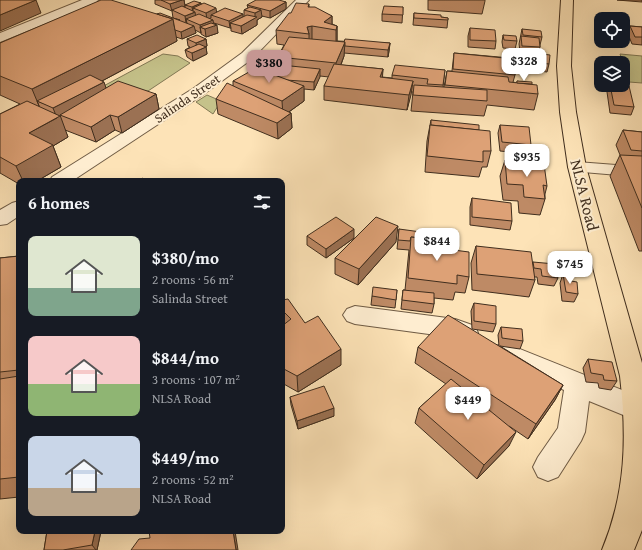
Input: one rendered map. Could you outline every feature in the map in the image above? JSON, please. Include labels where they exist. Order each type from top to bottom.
[{"type":"main road","name":"NLSA Road","points":[[567,0],[564,66],[568,112],[577,167],[633,376],[638,409],[641,449],[636,499],[624,541],[618,550]]},
{"type":"street","points":[[6,36],[92,0]]},
{"type":"street","name":"Salinda Street","points":[[64,178],[199,91],[247,56],[303,0]]},
{"type":"street","points":[[6,36],[26,39]]},
{"type":"street","points":[[577,167],[642,172]]},
{"type":"street","points":[[0,219],[16,209]]},
{"type":"street","points":[[355,315],[455,328],[523,362],[638,409]]},
{"type":"street","points":[[548,467],[571,432],[578,384]]},
{"type":"shaded area","points":[[163,54],[178,56],[190,63],[148,91],[98,89]]},
{"type":"shaded area","points":[[620,54],[642,56],[642,83],[630,82],[630,56],[621,56]]},
{"type":"shaded area","points":[[207,95],[221,101],[213,114],[196,102]]},
{"type":"building","points":[[0,0],[36,0],[0,15]]},
{"type":"building","points":[[101,0],[111,0],[173,19],[32,89],[0,76],[0,43]]},
{"type":"building","points":[[161,0],[182,0],[170,4]]},
{"type":"building","points":[[256,0],[279,0],[286,2],[270,11],[247,5]]},
{"type":"building","points":[[194,1],[201,3],[192,7],[185,5]]},
{"type":"building","points":[[204,3],[216,8],[206,13],[193,8]]},
{"type":"building","points":[[296,3],[309,4],[308,7],[315,7],[332,16],[324,22],[337,26],[336,30],[312,26],[307,27],[309,34],[276,30],[289,13],[291,13]]},
{"type":"building","points":[[182,6],[195,12],[185,16],[172,10]]},
{"type":"building","points":[[384,6],[403,7],[403,15],[382,14]]},
{"type":"building","points":[[250,7],[261,10],[255,13],[244,10]]},
{"type":"building","points":[[225,8],[243,14],[229,21],[211,15]]},
{"type":"building","points":[[160,13],[194,26],[181,32],[175,30],[173,19],[157,14]]},
{"type":"building","points":[[414,13],[441,15],[441,17],[448,18],[448,20],[414,18]]},
{"type":"building","points":[[199,14],[213,20],[200,25],[186,19]]},
{"type":"building","points":[[247,15],[257,17],[241,26],[230,23]]},
{"type":"building","points":[[211,23],[217,25],[205,29],[200,27]]},
{"type":"building","points":[[630,26],[642,27],[642,37],[635,37]]},
{"type":"building","points":[[470,28],[495,30],[496,41],[470,40]]},
{"type":"building","points":[[522,29],[541,31],[542,37],[523,35]]},
{"type":"building","points":[[197,35],[206,39],[196,43],[187,39]]},
{"type":"building","points":[[503,35],[516,36],[517,41],[504,40]]},
{"type":"building","points":[[521,36],[539,38],[540,47],[522,46]]},
{"type":"building","points":[[289,37],[345,42],[336,63],[278,57]]},
{"type":"building","points":[[345,39],[390,43],[388,50],[345,46]]},
{"type":"building","points":[[199,44],[206,47],[192,53],[185,50]]},
{"type":"building","points":[[512,50],[550,55],[549,64],[519,60],[520,58],[510,57]]},
{"type":"building","points":[[454,53],[514,59],[515,75],[453,69]]},
{"type":"building","points":[[334,64],[383,69],[380,77],[413,81],[409,95],[324,86]]},
{"type":"building","points":[[281,65],[320,69],[314,82],[286,80],[275,76]]},
{"type":"building","points":[[395,65],[445,70],[443,85],[427,84],[428,79],[392,75]]},
{"type":"building","points":[[256,68],[304,86],[282,101],[233,81]]},
{"type":"building","points":[[447,71],[508,77],[509,82],[537,85],[538,94],[445,85]]},
{"type":"building","points":[[90,75],[104,82],[53,108],[37,101]]},
{"type":"building","points":[[118,81],[156,94],[118,117],[110,115],[91,127],[60,115]]},
{"type":"building","points":[[517,81],[532,82],[532,84],[517,83]]},
{"type":"building","points":[[227,83],[291,113],[277,123],[216,99]]},
{"type":"building","points":[[414,85],[487,90],[487,101],[413,95]]},
{"type":"building","points":[[630,90],[634,107],[614,105],[611,92],[630,92]]},
{"type":"building","points":[[27,101],[60,116],[29,133],[53,145],[16,166],[0,157],[0,114]]},
{"type":"building","points":[[431,120],[479,125],[479,130],[431,125]]},
{"type":"building","points":[[430,125],[490,131],[491,151],[483,151],[483,162],[427,156]]},
{"type":"building","points":[[500,125],[529,127],[531,145],[502,142]]},
{"type":"building","points":[[623,130],[642,132],[642,151],[631,150]]},
{"type":"building","points":[[620,155],[642,156],[642,208]]},
{"type":"building","points":[[505,160],[544,164],[547,186],[543,185],[545,199],[524,197],[523,185],[507,184]]},
{"type":"building","points":[[472,198],[511,203],[512,221],[472,217]]},
{"type":"building","points":[[336,217],[354,229],[326,249],[307,236]]},
{"type":"building","points":[[376,217],[398,226],[359,269],[335,258]]},
{"type":"building","points":[[399,229],[421,232],[421,238],[411,237],[410,241],[398,240]]},
{"type":"building","points":[[411,237],[446,241],[446,249],[469,252],[469,277],[457,275],[457,284],[408,278]]},
{"type":"building","points":[[476,246],[531,252],[535,280],[477,274]]},
{"type":"building","points":[[16,256],[16,370],[0,372],[0,258]]},
{"type":"building","points":[[533,262],[555,264],[558,278],[542,276],[541,269],[534,268]]},
{"type":"building","points":[[563,274],[570,275],[571,281],[577,282],[578,294],[566,292]]},
{"type":"building","points":[[373,287],[397,290],[396,300],[372,296]]},
{"type":"building","points":[[403,290],[434,293],[434,304],[402,300]]},
{"type":"building","points":[[288,299],[305,323],[318,316],[341,349],[297,376],[285,370],[285,324],[291,319],[285,313],[285,300]]},
{"type":"building","points":[[474,303],[496,306],[496,324],[474,321]]},
{"type":"building","points":[[448,315],[563,385],[536,424],[418,347]]},
{"type":"building","points":[[501,327],[522,329],[523,341],[502,338]]},
{"type":"building","points":[[588,359],[612,362],[617,381],[604,380],[603,375],[591,373]]},
{"type":"building","points":[[16,376],[16,477],[0,479],[0,379]]},
{"type":"building","points":[[451,379],[516,432],[484,465],[419,408]]},
{"type":"building","points":[[324,386],[334,408],[297,421],[290,397]]},
{"type":"building","points":[[47,534],[94,534],[92,545],[63,550],[44,550]]},
{"type":"building","points":[[149,534],[233,534],[236,550],[131,550],[139,539],[150,538]]}]
